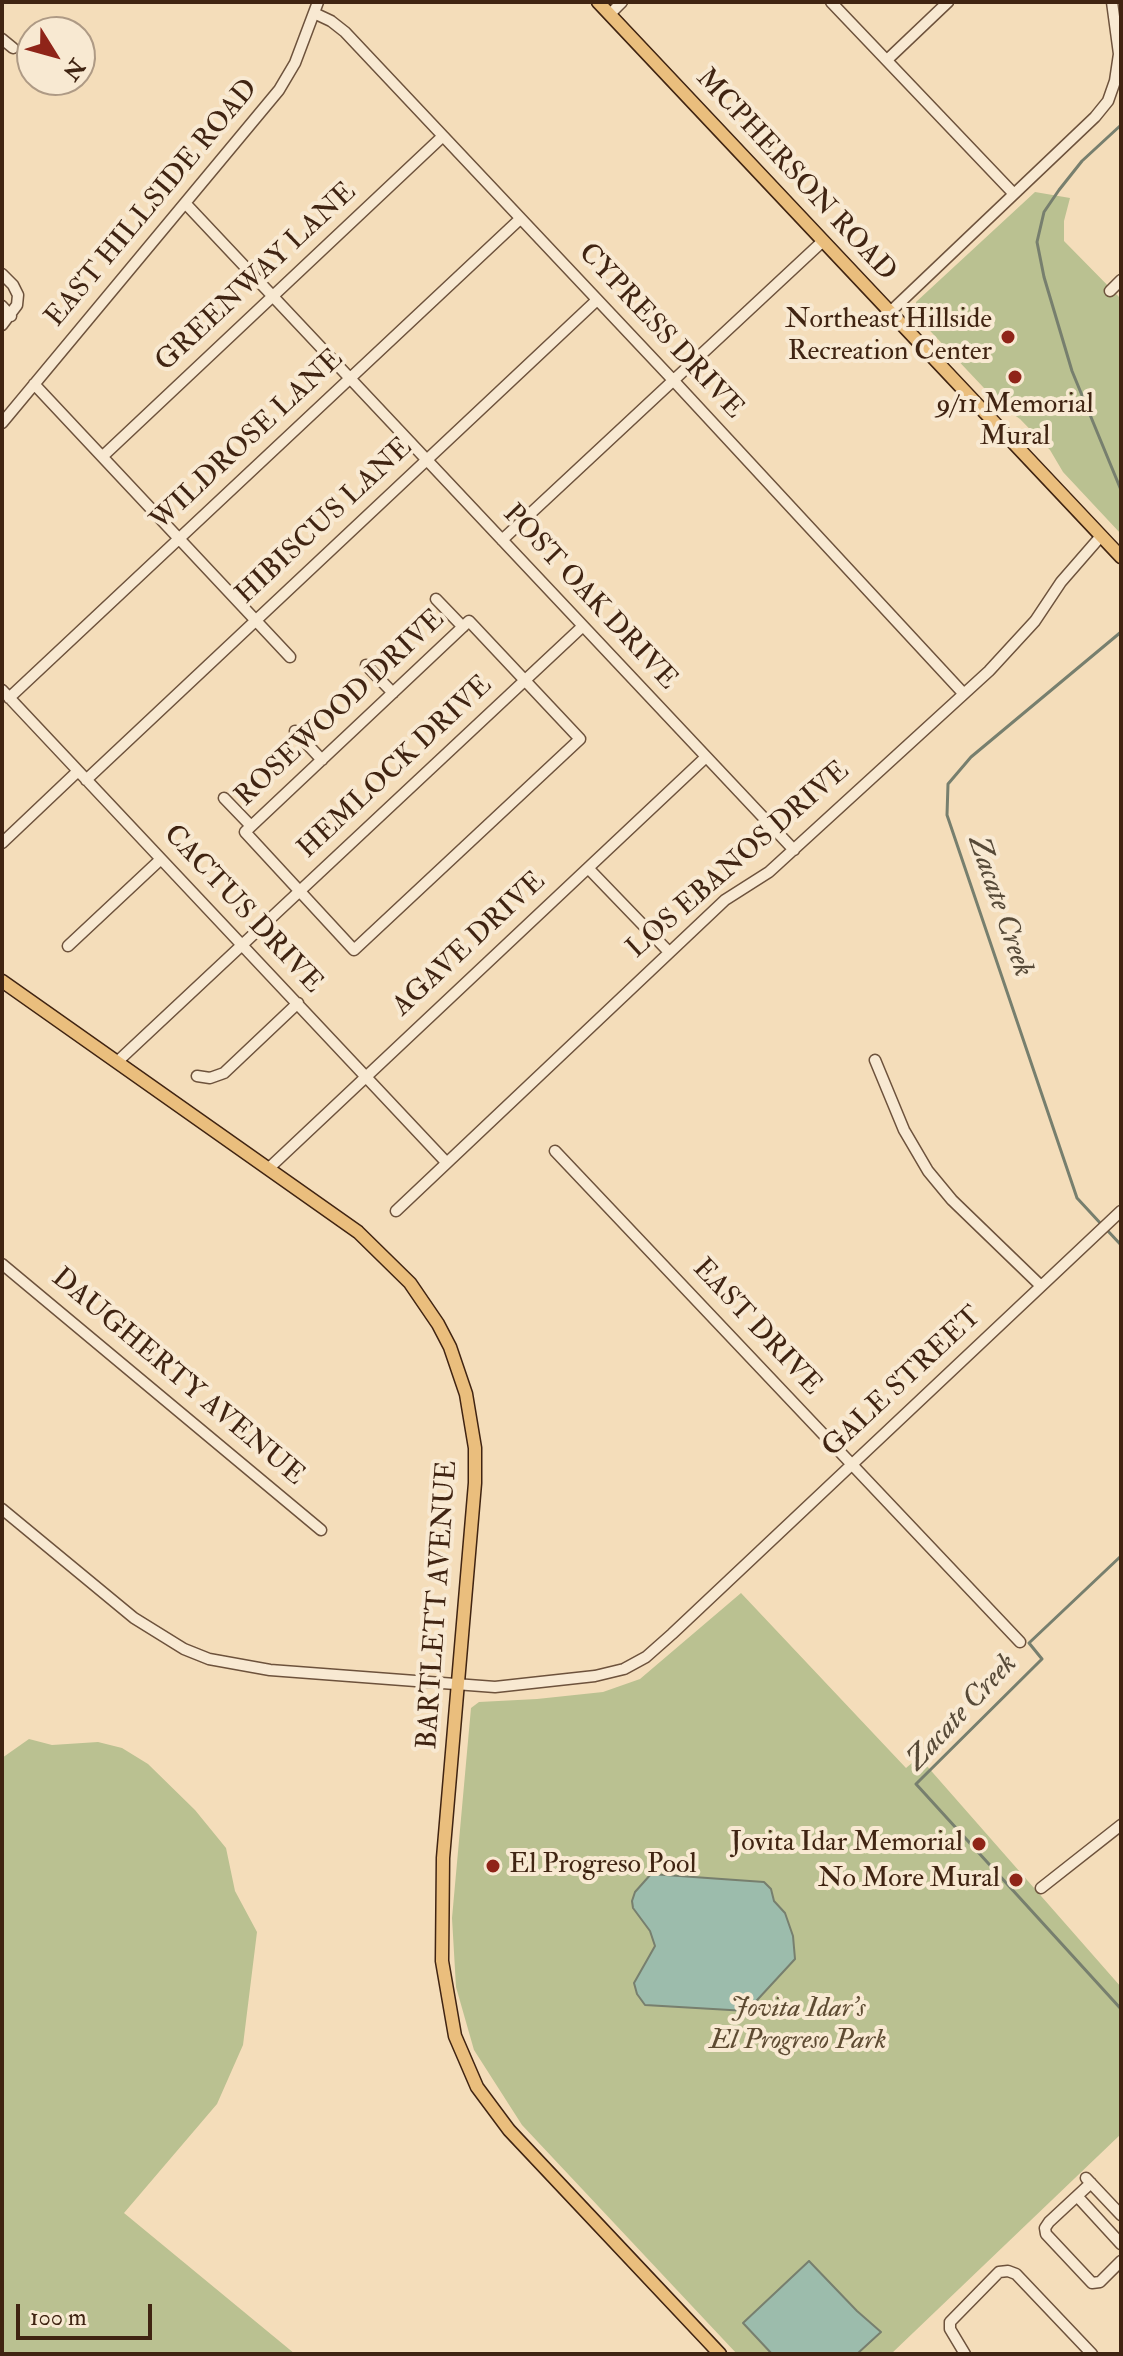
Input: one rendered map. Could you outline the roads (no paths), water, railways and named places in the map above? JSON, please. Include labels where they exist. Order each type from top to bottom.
[{"type":"main road","name":"MCPHERSON ROAD","points":[[598,2],[1121,557]]},
{"type":"main road","name":"BARTLETT AVENUE","points":[[2,981],[358,1232],[387,1258],[428,1306],[450,1347],[466,1394],[475,1460],[443,1858],[442,1961],[455,2036],[477,2087],[509,2130],[720,2354]]},
{"type":"street","points":[[610,14],[622,2]]},
{"type":"street","points":[[831,2],[1014,194]]},
{"type":"street","points":[[887,60],[948,2]]},
{"type":"street","points":[[890,312],[1095,117],[1108,101],[1119,54],[1112,2]]},
{"type":"street","name":"CYPRESS DRIVE","points":[[316,8],[345,32],[963,693]]},
{"type":"street","name":"EAST HILLSIDE ROAD","points":[[2,423],[279,90],[295,63],[316,8]]},
{"type":"street","points":[[2,39],[13,48]]},
{"type":"street","name":"GREENWAY LANE","points":[[103,456],[443,136]]},
{"type":"street","name":"POST OAK DRIVE","points":[[185,203],[794,850]]},
{"type":"street","name":"WILDROSE LANE","points":[[6,694],[180,538],[520,219]]},
{"type":"street","points":[[502,540],[823,241]]},
{"type":"street","points":[[2,274],[18,295],[17,305],[2,325]]},
{"type":"street","points":[[1110,291],[1121,280]]},
{"type":"street","name":"HIBISCUS LANE","points":[[2,843],[82,776],[256,620],[597,300]]},
{"type":"street","points":[[2,306],[11,316]]},
{"type":"street","points":[[34,384],[290,657]]},
{"type":"street","name":"LOS EBANOS DRIVE","points":[[396,1211],[725,900],[769,872],[989,671],[1035,621],[1061,582],[1101,536]]},
{"type":"street","points":[[224,798],[300,891],[354,950],[580,739],[525,680],[436,599]]},
{"type":"street","name":"ROSEWOOD DRIVE","points":[[248,829],[466,624]]},
{"type":"street","name":"HEMLOCK DRIVE","points":[[117,1062],[583,626]]},
{"type":"street","points":[[366,665],[393,693]]},
{"type":"street","name":"CACTUS DRIVE","points":[[6,694],[446,1162]]},
{"type":"street","points":[[295,731],[322,760]]},
{"type":"street","name":"AGAVE DRIVE","points":[[268,1169],[706,757]]},
{"type":"street","points":[[68,946],[161,859]]},
{"type":"street","points":[[588,868],[669,952]]},
{"type":"street","points":[[197,1076],[210,1078],[224,1073],[298,1003]]},
{"type":"street","points":[[875,1060],[904,1130],[928,1171],[952,1200],[1041,1286]]},
{"type":"street","name":"EAST DRIVE","points":[[555,1151],[1020,1642]]},
{"type":"street","name":"GALE STREET","points":[[2,1509],[159,1636],[196,1654],[239,1666],[495,1687],[595,1676],[624,1669],[655,1649],[1117,1215]]},
{"type":"street","name":"DAUGHERTY AVENUE","points":[[2,1264],[321,1530]]},
{"type":"street","points":[[1041,1888],[1121,1825]]},
{"type":"street","points":[[1121,2215],[1088,2181],[1045,2228],[1046,2234],[1092,2283],[1100,2282],[1121,2261]]},
{"type":"street","points":[[1077,2196],[1121,2244]]},
{"type":"street","points":[[965,2354],[950,2329],[950,2322],[999,2272],[1008,2271],[1016,2274],[1092,2354]]},
{"type":"waterway","name":"Zacate Creek","points":[[1121,125],[1082,161],[1059,190],[1044,212],[1037,242],[1044,277],[1072,371],[1121,490]]},
{"type":"waterway","name":"Zacate Creek","points":[[1102,1225],[1077,1198],[947,815],[948,784],[971,757],[1121,632]]},
{"type":"waterway","name":"Zacate Creek","points":[[1107,1230],[1121,1245]]},
{"type":"waterway","name":"Zacate Creek","points":[[1121,1556],[1029,1643],[1042,1659],[916,1784],[1121,2009]]},
{"type":"place","name":"Northeast Hillside Recreation Center","points":[[1008,337]]},
{"type":"place","name":"9/11 Memorial Mural","points":[[1015,377]]},
{"type":"place","name":"Jovita Idar Memorial","points":[[979,1844]]},
{"type":"place","name":"El Progreso Pool","points":[[493,1866]]},
{"type":"place","name":"No More Mural","points":[[1016,1880]]},
{"type":"park label","name":"Jovita Idar's El Progreso Park","points":[[798,2026]]}]
